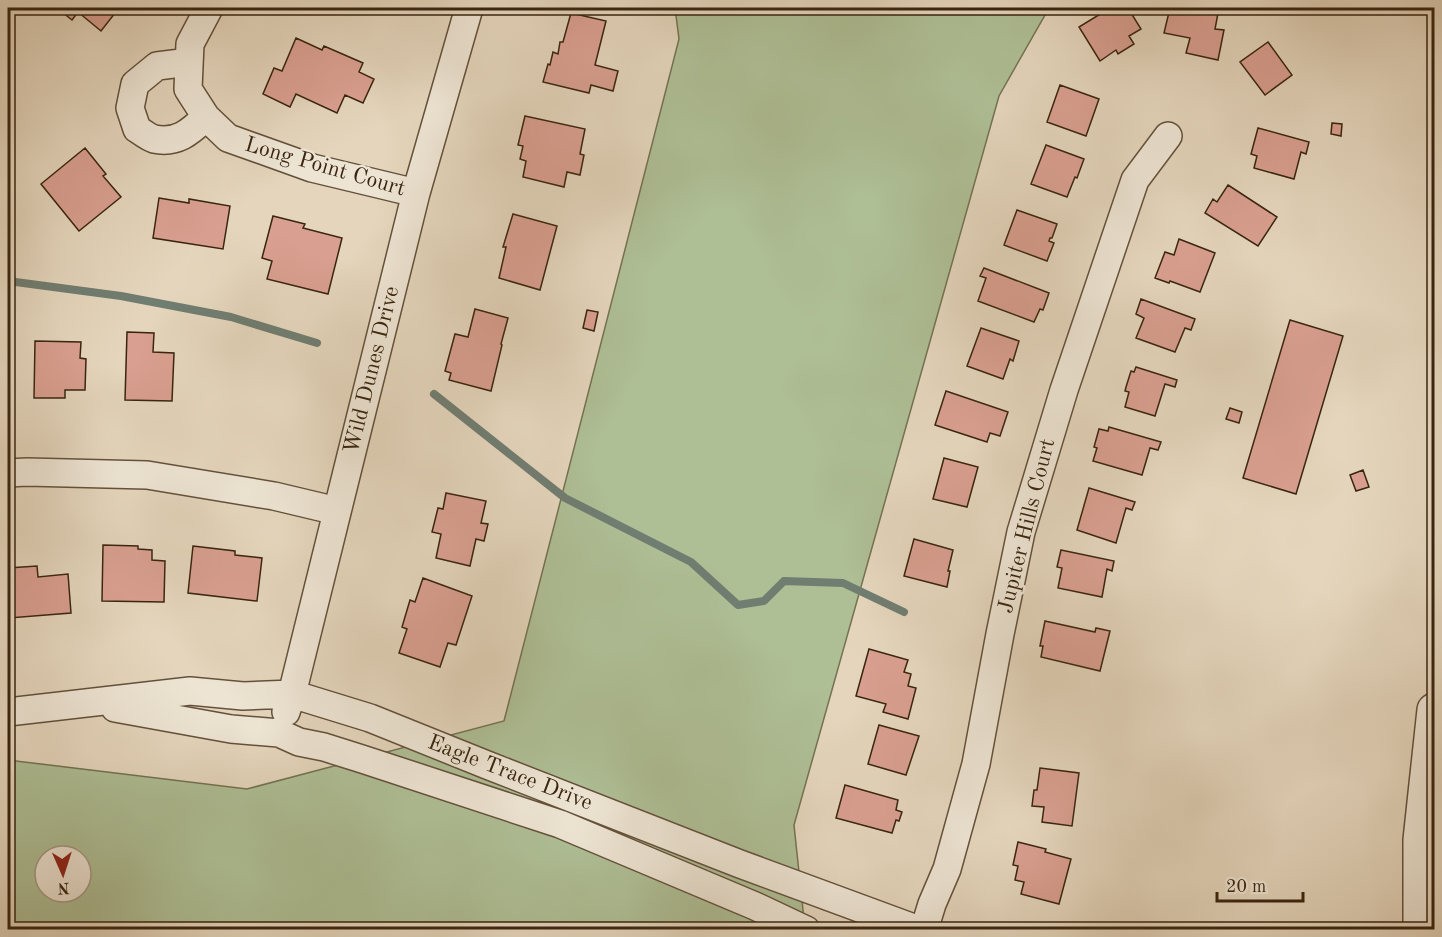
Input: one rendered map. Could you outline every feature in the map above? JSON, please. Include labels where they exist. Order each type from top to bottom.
[{"type":"street","name":"Long Point Court","points":[[209,8],[190,44],[188,89],[206,117],[228,138],[312,168],[416,193]]},
{"type":"street","name":"Wild Dunes Drive","points":[[279,733],[292,694],[416,193],[469,8]]},
{"type":"street","points":[[189,62],[157,66],[135,84],[130,108],[137,129],[153,138],[172,139],[190,133],[206,117]]},
{"type":"street","name":"Jupiter Hills Court","points":[[924,930],[947,869],[976,764],[1021,532],[1058,412],[1136,180],[1168,136]]},
{"type":"street","points":[[8,473],[147,475],[274,496],[337,511]]},
{"type":"street","name":"Eagle Trace Drive","points":[[8,712],[190,691],[243,696],[292,694],[370,717],[740,864],[919,930]]},
{"type":"street","name":"Eagle Trace Drive","points":[[87,703],[208,725],[279,733],[324,747],[560,824],[806,930]]},
{"type":"street","points":[[1420,930],[1420,840],[1434,710]]},
{"type":"green space","points":[[675,8],[1049,8],[999,96],[794,825],[805,929],[8,930],[8,760],[247,789],[504,721],[679,39]]},
{"type":"building","points":[[57,8],[119,8],[101,31],[78,12],[72,20]]},
{"type":"building","points":[[1110,8],[1112,10],[1128,8],[1141,29],[1129,36],[1134,44],[1118,54],[1116,50],[1100,61],[1079,27]]},
{"type":"building","points":[[1170,8],[1219,8],[1215,29],[1224,30],[1218,60],[1186,53],[1190,38],[1164,33]]},
{"type":"building","points":[[571,13],[606,21],[595,65],[618,71],[613,91],[591,85],[589,93],[543,82],[553,52],[558,54],[560,42],[563,42]]},
{"type":"building","points":[[296,38],[322,50],[324,46],[363,63],[359,72],[374,79],[363,103],[345,95],[337,113],[296,94],[290,107],[263,94],[274,68],[282,71]]},
{"type":"building","points":[[1268,42],[1292,75],[1265,95],[1240,62]]},
{"type":"building","points":[[1060,85],[1099,99],[1086,136],[1047,122]]},
{"type":"building","points":[[525,116],[585,129],[580,154],[584,155],[580,175],[567,172],[564,187],[523,177],[526,161],[520,159],[523,146],[518,145]]},
{"type":"building","points":[[1332,123],[1342,124],[1341,136],[1331,134]]},
{"type":"building","points":[[1258,128],[1309,142],[1306,154],[1301,152],[1294,179],[1254,168],[1257,156],[1251,154]]},
{"type":"building","points":[[1046,145],[1084,159],[1067,197],[1031,184]]},
{"type":"building","points":[[85,148],[106,174],[103,176],[121,197],[79,231],[41,184]]},
{"type":"building","points":[[1228,185],[1277,217],[1258,246],[1205,213],[1213,199],[1217,202]]},
{"type":"building","points":[[159,198],[189,203],[189,199],[230,206],[223,249],[153,238]]},
{"type":"building","points":[[1017,210],[1057,224],[1049,241],[1054,243],[1047,261],[1004,245]]},
{"type":"building","points":[[513,214],[557,226],[540,290],[499,278],[506,247],[503,247]]},
{"type":"building","points":[[273,216],[305,224],[303,228],[342,238],[328,294],[267,279],[272,261],[262,258]]},
{"type":"building","points":[[1179,239],[1215,253],[1200,292],[1155,278],[1165,252],[1174,255]]},
{"type":"building","points":[[984,268],[1049,293],[1043,310],[1040,309],[1034,322],[978,301],[986,278],[980,276]]},
{"type":"building","points":[[1141,299],[1195,319],[1191,330],[1185,328],[1175,352],[1136,338],[1144,318],[1136,314]]},
{"type":"building","points":[[475,309],[508,318],[491,391],[449,380],[451,373],[445,371],[455,334],[468,337]]},
{"type":"building","points":[[587,310],[598,312],[594,331],[583,328]]},
{"type":"building","points":[[1290,320],[1343,336],[1296,494],[1243,478]]},
{"type":"building","points":[[981,328],[1019,341],[1013,361],[1010,359],[1003,379],[967,366]]},
{"type":"building","points":[[127,332],[154,333],[153,352],[174,353],[172,401],[125,400]]},
{"type":"building","points":[[35,341],[81,342],[80,358],[86,359],[85,390],[65,390],[65,398],[34,398]]},
{"type":"building","points":[[1136,367],[1177,380],[1175,387],[1165,384],[1155,416],[1125,407],[1129,392],[1125,391],[1126,387],[1131,371],[1134,372]]},
{"type":"building","points":[[946,391],[1008,412],[1000,436],[990,433],[987,442],[935,425]]},
{"type":"building","points":[[1230,408],[1242,412],[1239,423],[1226,419]]},
{"type":"building","points":[[1109,427],[1161,442],[1158,450],[1150,448],[1142,475],[1093,461],[1099,429],[1108,431]]},
{"type":"building","points":[[944,458],[978,467],[967,507],[933,499]]},
{"type":"building","points":[[1363,470],[1369,487],[1356,491],[1350,475]]},
{"type":"building","points":[[1089,488],[1135,502],[1132,510],[1126,508],[1116,543],[1077,530]]},
{"type":"building","points":[[446,493],[486,501],[481,523],[488,524],[484,541],[476,539],[470,566],[436,558],[441,534],[432,532],[438,508],[443,509]]},
{"type":"building","points":[[914,539],[953,550],[947,587],[904,576]]},
{"type":"building","points":[[103,545],[138,546],[138,549],[152,550],[152,560],[165,561],[164,602],[102,601]]},
{"type":"building","points":[[193,546],[235,551],[235,555],[262,558],[257,601],[188,593]]},
{"type":"building","points":[[1061,550],[1114,561],[1112,571],[1107,569],[1102,597],[1058,588],[1062,568],[1057,567]]},
{"type":"building","points":[[37,566],[38,577],[68,574],[71,613],[9,618],[8,568]]},
{"type":"building","points":[[423,578],[472,596],[456,645],[448,643],[440,667],[399,653],[407,629],[402,627],[410,600],[415,602]]},
{"type":"building","points":[[1045,621],[1095,632],[1096,628],[1110,631],[1100,671],[1041,657],[1043,646],[1040,646]]},
{"type":"building","points":[[869,649],[908,660],[904,672],[911,674],[908,686],[916,688],[908,719],[883,712],[886,704],[856,696]]},
{"type":"building","points":[[879,725],[919,736],[906,775],[868,764]]},
{"type":"building","points":[[1040,768],[1079,773],[1072,826],[1042,822],[1044,807],[1032,806]]},
{"type":"building","points":[[845,785],[898,800],[896,810],[902,812],[899,821],[896,820],[892,833],[836,818]]},
{"type":"building","points":[[1018,842],[1046,849],[1045,852],[1071,859],[1059,904],[1021,894],[1024,882],[1015,880],[1018,866],[1013,865]]},
{"type":"waterway","points":[[8,281],[121,296],[231,317],[317,343]]},
{"type":"waterway","points":[[434,394],[565,498],[691,562],[738,605],[764,601],[784,581],[843,583],[904,612]]}]
